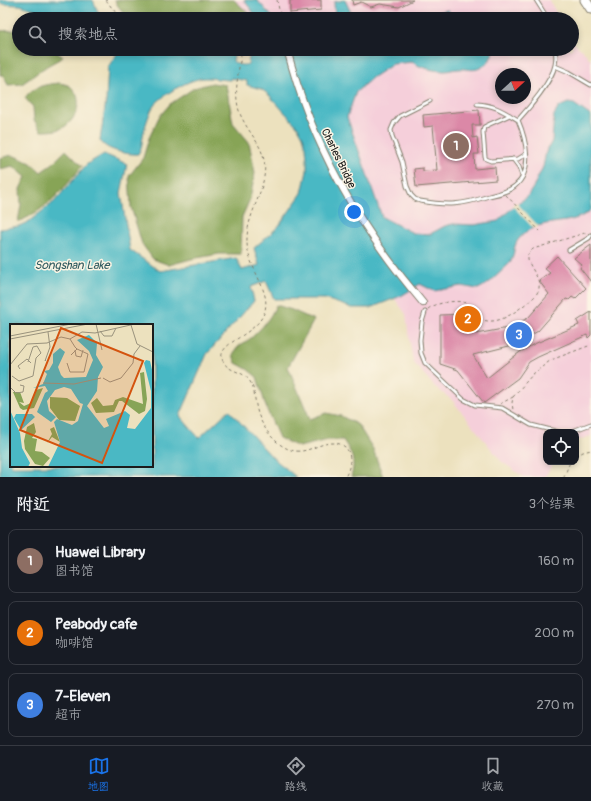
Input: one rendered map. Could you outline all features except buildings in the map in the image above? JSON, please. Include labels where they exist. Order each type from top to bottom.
[{"type":"main road","points":[[585,0],[591,9]]},
{"type":"street","name":"Charles Bridge","points":[[289,56],[294,77],[307,113],[335,177],[350,203],[384,253],[405,282],[423,303]]},
{"type":"lane","points":[[536,0],[544,12]]},
{"type":"lane","points":[[518,120],[539,95],[555,66],[555,56]]},
{"type":"lane","points":[[555,66],[569,72],[591,85]]},
{"type":"lane","points":[[430,101],[400,116],[394,123],[391,130],[392,136],[402,162],[407,186],[411,195],[415,199],[451,205],[474,202],[516,186],[526,166],[524,138],[518,120],[492,106],[477,104]]},
{"type":"lane","points":[[510,115],[484,128],[484,153],[486,159],[491,161],[518,159],[526,154]]},
{"type":"lane","points":[[513,159],[519,167],[522,176]]},
{"type":"lane","points":[[568,250],[589,238],[591,235]]},
{"type":"lane","points":[[425,312],[420,340],[421,353],[425,363],[463,400],[475,405],[502,408],[531,425],[547,429]]},
{"type":"lane","points":[[578,429],[591,424]]},
{"type":"path","points":[[106,0],[115,12]]},
{"type":"path","points":[[278,0],[280,12]]},
{"type":"path","points":[[241,56],[237,95],[239,113],[258,144],[264,161],[264,177],[252,213],[247,237],[247,247],[252,266],[260,282],[266,300],[263,317],[251,330],[225,347],[223,354],[224,363],[248,379],[253,387],[256,406],[264,426],[281,445],[290,450],[298,451],[311,450],[327,444],[335,443],[346,448],[349,453],[351,464],[345,477]]},
{"type":"path","points":[[508,198],[540,231]]},
{"type":"path","points":[[425,312],[432,306],[440,303],[465,302],[471,306],[476,315],[484,321],[500,320],[532,299],[539,291],[538,281],[528,260],[528,254],[530,251],[537,247],[591,231]]},
{"type":"path","points":[[494,406],[513,397],[533,374],[551,360],[591,345]]},
{"type":"path","points":[[513,397],[512,404],[514,415]]},
{"type":"path","points":[[579,454],[591,450]]},
{"type":"path","points":[[564,477],[569,465]]},
{"type":"shaded area","points":[[235,0],[549,0],[556,12],[246,12]]},
{"type":"shaded area","points":[[579,48],[591,61],[591,436],[579,440],[579,429],[543,429],[543,465],[552,465],[545,477],[524,477],[501,461],[452,400],[434,386],[413,362],[406,314],[334,218],[312,156],[269,56],[579,56]]},
{"type":"green space","points":[[115,0],[234,0],[248,12],[123,12]]},
{"type":"green space","points":[[12,30],[12,56],[63,57],[47,66],[22,84],[8,85],[3,75],[0,75],[0,31]]},
{"type":"green space","points":[[60,83],[70,86],[76,93],[78,106],[76,112],[73,118],[63,128],[41,131],[34,120],[33,107],[25,98],[36,88]]},
{"type":"green space","points":[[212,83],[226,85],[233,123],[249,142],[255,173],[250,199],[242,217],[241,254],[219,254],[169,265],[153,259],[142,244],[131,207],[129,176],[143,158],[149,138],[159,117],[170,104],[194,88]]},
{"type":"green space","points":[[66,150],[82,166],[61,191],[45,206],[18,222],[21,205],[20,189],[26,177],[13,166],[0,169],[0,158],[12,155],[31,163],[41,172],[52,164]]},
{"type":"green space","points":[[276,305],[292,310],[314,320],[288,367],[310,419],[326,413],[341,416],[358,425],[373,449],[383,477],[351,477],[353,466],[352,457],[343,440],[328,440],[299,447],[279,438],[267,410],[257,377],[236,363],[233,355],[239,347],[262,327]]},
{"type":"water","points":[[0,0],[93,0],[98,12],[39,12],[20,5],[0,4]]},
{"type":"water","points":[[244,0],[257,0],[268,12],[253,12]]},
{"type":"water","points":[[345,0],[351,12],[335,12],[334,2]]},
{"type":"water","points":[[448,10],[449,12],[439,12]]},
{"type":"water","name":"Songshan Lake","points":[[115,56],[234,56],[233,61],[242,65],[248,64],[249,56],[492,56],[487,64],[475,70],[458,69],[441,71],[432,70],[412,62],[393,64],[373,77],[356,92],[347,117],[382,217],[413,233],[430,234],[445,226],[453,224],[474,225],[498,221],[513,207],[527,197],[534,186],[543,167],[546,152],[552,141],[554,115],[559,107],[568,103],[574,104],[591,116],[591,210],[582,216],[544,224],[526,232],[516,242],[513,257],[510,263],[489,283],[478,289],[461,286],[434,291],[420,284],[401,296],[370,308],[352,308],[325,299],[274,299],[266,281],[251,287],[254,301],[207,354],[180,416],[199,438],[229,410],[272,457],[296,477],[0,477],[0,229],[19,226],[28,222],[54,202],[87,164],[104,154],[127,164],[121,193],[130,250],[160,271],[236,258],[242,270],[259,265],[254,248],[278,227],[302,193],[307,171],[306,147],[303,136],[298,127],[268,94],[261,89],[247,85],[247,81],[231,78],[231,80],[206,78],[185,84],[169,93],[153,107],[138,154],[123,153],[102,144],[100,140],[106,101],[108,67]]},
{"type":"pier","points":[[516,202],[539,227],[534,229],[512,205]]},
{"type":"place","name":"Huawei Library","points":[[456,146]]},
{"type":"place","name":"Peabody cafe","points":[[468,319]]},
{"type":"place","name":"7-Eleven","points":[[519,335]]}]
